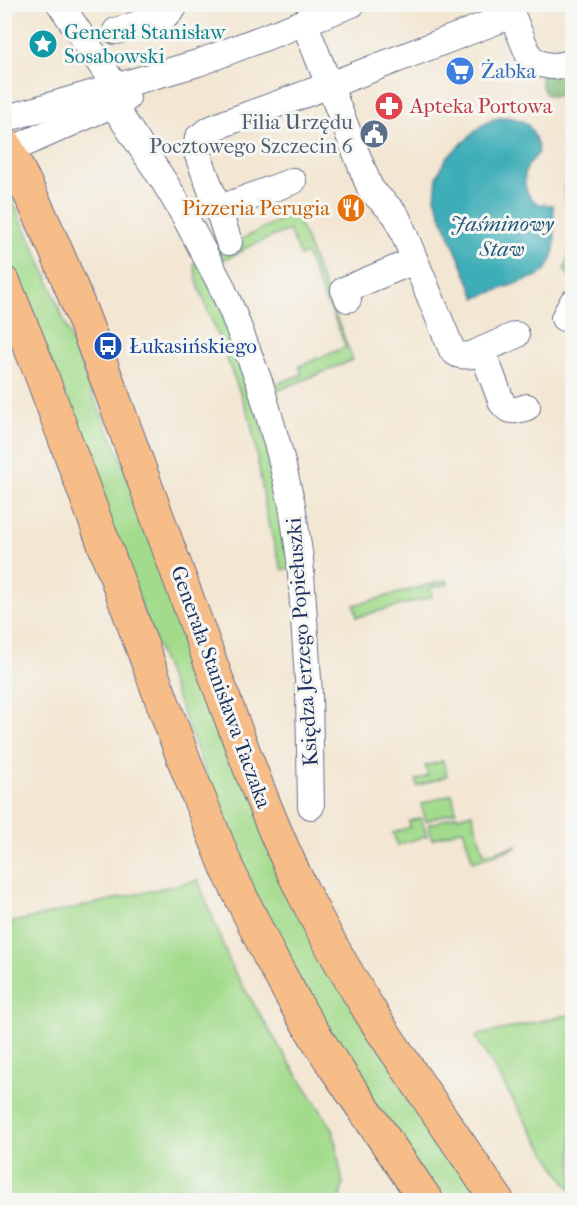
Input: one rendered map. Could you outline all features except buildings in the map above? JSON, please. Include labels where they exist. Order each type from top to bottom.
[{"type":"main road","name":"Generała Stanisława Taczaka","points":[[6,149],[30,195],[71,286],[243,751],[294,874],[318,923],[386,1038],[497,1200]]},
{"type":"main road","points":[[4,283],[38,366],[191,779],[228,870],[269,955],[301,1013],[426,1200]]},
{"type":"street","name":"Księdza Jerzego Popiełuszki","points":[[60,4],[193,231],[233,313],[260,384],[290,496],[300,559],[309,694],[311,807]]},
{"type":"street","points":[[116,31],[167,15],[174,4]]},
{"type":"street","points":[[6,149],[114,95],[336,8]]},
{"type":"street","points":[[229,242],[196,150],[198,138],[211,129],[330,85],[510,10],[529,56],[534,61],[549,66],[573,62]]},
{"type":"street","points":[[304,22],[370,188],[397,217],[452,350],[463,356],[516,335]]},
{"type":"street","points":[[4,119],[114,95]]},
{"type":"street","points":[[218,209],[293,181]]},
{"type":"street","points":[[348,299],[344,290],[414,261]]},
{"type":"street","points":[[482,350],[502,403],[506,408],[516,411],[527,407]]},
{"type":"green space","points":[[572,64],[572,90],[557,96],[547,94],[542,88],[541,75]]},
{"type":"green space","points":[[572,181],[572,280],[564,269],[571,239],[570,217],[564,186]]},
{"type":"green space","points":[[10,195],[46,274],[93,396],[134,487],[238,769],[485,1200],[440,1200],[339,1051],[258,909],[5,253],[4,197]]},
{"type":"green space","points":[[295,212],[353,360],[274,392],[272,386],[302,374],[299,366],[346,347],[306,254],[300,256],[289,230],[223,260],[218,251]]},
{"type":"green space","points":[[199,259],[234,336],[287,514],[292,568],[282,570],[268,523],[249,416],[198,285],[194,264]]},
{"type":"green space","points":[[447,580],[448,584],[430,588],[432,597],[357,617],[354,605]]},
{"type":"green space","points":[[443,761],[447,776],[417,786],[416,780],[428,776],[425,766]]},
{"type":"green space","points":[[452,794],[456,811],[426,821],[421,804]]},
{"type":"green space","points":[[472,813],[484,854],[517,847],[473,862],[463,829],[432,839],[428,825],[457,815],[458,817]]},
{"type":"green space","points":[[421,818],[427,836],[397,845],[393,833],[410,827],[409,821]]},
{"type":"green space","points":[[198,880],[232,968],[285,1056],[333,1129],[343,1184],[340,1200],[5,1200],[5,924]]},
{"type":"green space","points":[[572,1014],[572,1192],[528,1125],[475,1036]]},
{"type":"water","name":"Jaśminowy Staw","points":[[505,117],[525,122],[537,143],[538,153],[525,174],[525,186],[534,201],[539,204],[553,205],[555,238],[553,254],[547,269],[540,275],[476,298],[435,198],[437,176],[447,157],[481,126],[494,119]]},
{"type":"place","name":"Generał Stanisław Sosabowski","points":[[43,44]]},
{"type":"place","name":"Żabka","points":[[460,71]]},
{"type":"place","name":"Apteka Portowa","points":[[389,106]]},
{"type":"place","name":"Filia Urzędu Pocztowego Szczecin 6","points":[[374,134]]},
{"type":"place","name":"Pizzeria Perugia","points":[[351,208]]},
{"type":"place","name":"Łukasińskiego","points":[[108,346]]}]
